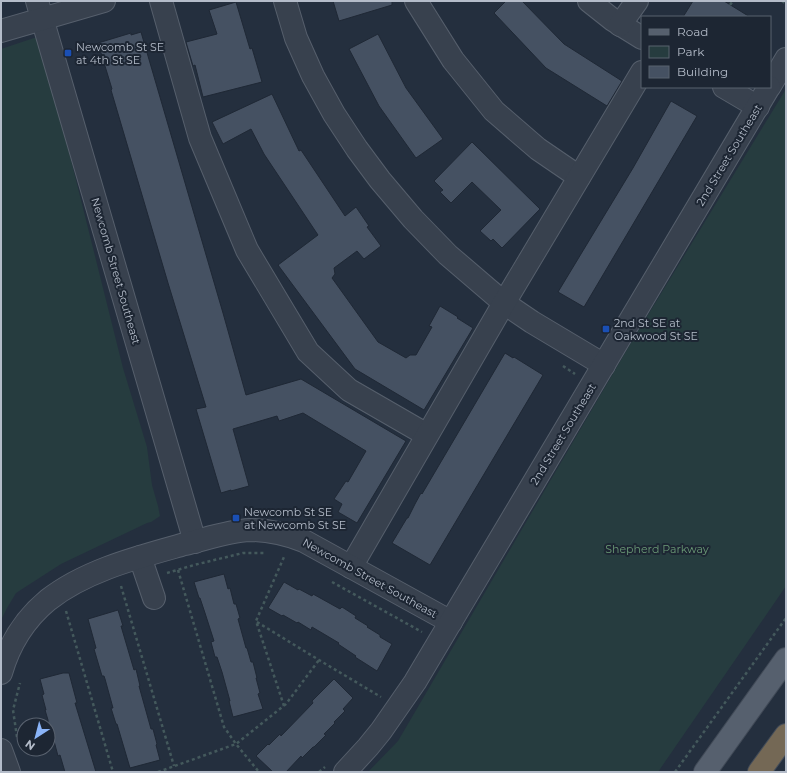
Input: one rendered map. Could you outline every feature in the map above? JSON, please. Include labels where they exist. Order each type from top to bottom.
[{"type":"highway","points":[[759,772],[786,735]]},
{"type":"main road","points":[[705,772],[786,659]]},
{"type":"street","points":[[1,31],[39,10],[104,1]]},
{"type":"street","points":[[160,1],[200,138],[244,243],[308,352],[350,390],[427,435]]},
{"type":"street","points":[[285,1],[296,38],[334,114],[380,180],[413,219],[448,255],[504,303],[532,322],[604,365]]},
{"type":"street","points":[[416,1],[453,60],[494,111],[538,149],[579,177]]},
{"type":"street","points":[[589,1],[620,25],[641,37]]},
{"type":"street","points":[[620,25],[636,1]]},
{"type":"street","name":"Newcomb Street Southeast","points":[[39,10],[195,542]]},
{"type":"street","name":"2nd Street Southeast","points":[[771,84],[786,59]]},
{"type":"street","points":[[351,567],[504,303],[641,74]]},
{"type":"street","points":[[726,88],[758,107]]},
{"type":"street","name":"2nd Street Southeast","points":[[345,772],[368,747],[393,715],[415,682],[769,88]]},
{"type":"street","name":"Newcomb Street Southeast","points":[[11,675],[4,662],[22,628],[34,613],[63,589],[111,566],[236,532],[256,530],[273,532],[288,535],[304,541],[451,622]]},
{"type":"street","points":[[140,557],[151,588]]},
{"type":"street","points":[[9,745],[9,772]]},
{"type":"path","points":[[730,5],[733,1]]},
{"type":"path","points":[[782,1],[786,4]]},
{"type":"path","points":[[558,363],[576,375]]},
{"type":"path","points":[[117,587],[151,588],[178,570],[194,565],[243,553],[270,553]]},
{"type":"path","points":[[284,557],[256,621],[284,706]]},
{"type":"path","points":[[178,570],[224,727],[259,772]]},
{"type":"path","points":[[330,581],[422,632]]},
{"type":"path","points":[[121,586],[174,766]]},
{"type":"path","points":[[61,615],[72,607]]},
{"type":"path","points":[[66,610],[113,772]]},
{"type":"path","points":[[675,772],[786,618]]},
{"type":"path","points":[[256,621],[383,698]]},
{"type":"path","points":[[158,772],[236,744],[284,706],[319,660]]},
{"type":"path","points":[[9,745],[13,710],[11,675]]},
{"type":"green space","points":[[40,36],[123,368],[147,447],[152,485],[160,516],[151,522],[61,564],[16,593],[1,620],[1,49]]},
{"type":"green space","name":"Shepherd Parkway","points":[[786,89],[786,586],[658,772],[368,772],[398,741],[632,341]]},
{"type":"building","points":[[333,1],[392,1],[392,5],[339,21]]},
{"type":"building","points":[[506,1],[522,1],[564,44],[622,81],[607,106],[546,68],[494,13]]},
{"type":"building","points":[[693,1],[724,1],[748,16],[684,16]]},
{"type":"building","points":[[236,2],[250,49],[252,48],[262,82],[203,97],[195,65],[193,66],[186,42],[217,34],[209,10]]},
{"type":"building","points":[[141,32],[246,395],[301,379],[406,441],[357,523],[338,512],[342,504],[334,499],[346,481],[348,482],[366,451],[303,413],[279,421],[277,416],[233,429],[249,486],[221,493],[196,409],[206,407],[98,43],[131,33],[131,35]]},
{"type":"building","points":[[378,34],[406,88],[443,139],[416,158],[379,106],[349,49]]},
{"type":"building","points":[[272,94],[299,151],[301,150],[345,216],[356,207],[369,226],[367,227],[381,246],[364,259],[357,251],[334,268],[335,274],[332,278],[378,342],[406,358],[410,355],[416,355],[432,327],[429,326],[440,306],[473,328],[424,410],[355,369],[278,265],[318,235],[264,154],[251,129],[223,144],[212,122]]},
{"type":"building","points":[[671,101],[697,116],[584,307],[558,292],[633,168]]},
{"type":"building","points":[[472,142],[540,209],[502,248],[493,239],[491,241],[480,231],[501,210],[472,182],[451,203],[440,192],[443,190],[434,181]]},
{"type":"building","points":[[505,353],[543,375],[430,565],[392,543]]},
{"type":"building","points":[[224,574],[228,589],[230,588],[234,604],[236,604],[240,618],[238,619],[246,648],[251,662],[253,662],[260,693],[258,694],[263,709],[233,717],[222,672],[217,657],[215,657],[211,642],[214,641],[194,582]]},
{"type":"building","points":[[284,582],[312,596],[313,594],[340,609],[342,607],[356,616],[355,618],[380,635],[380,637],[392,644],[377,671],[355,657],[356,656],[338,644],[339,643],[312,627],[311,630],[298,622],[297,623],[283,615],[282,616],[268,608]]},
{"type":"building","points":[[118,610],[123,626],[121,626],[134,670],[136,669],[139,686],[151,729],[153,729],[160,760],[130,768],[111,708],[113,708],[105,679],[104,676],[102,676],[94,649],[96,648],[88,619]]},
{"type":"building","points":[[63,673],[69,673],[77,703],[75,703],[96,772],[65,772],[60,755],[58,756],[56,748],[56,717],[47,717],[40,679]]},
{"type":"building","points":[[334,679],[353,698],[343,709],[345,711],[324,734],[326,735],[302,758],[301,756],[286,772],[273,772],[256,756],[280,734],[281,736]]},
{"type":"place","name":"Newcomb St SE at 4th St SE","points":[[68,53]]},
{"type":"place","name":"2nd St SE at Oakwood St SE","points":[[606,329]]},
{"type":"place","name":"Newcomb St SE at Newcomb St SE","points":[[236,518]]}]
